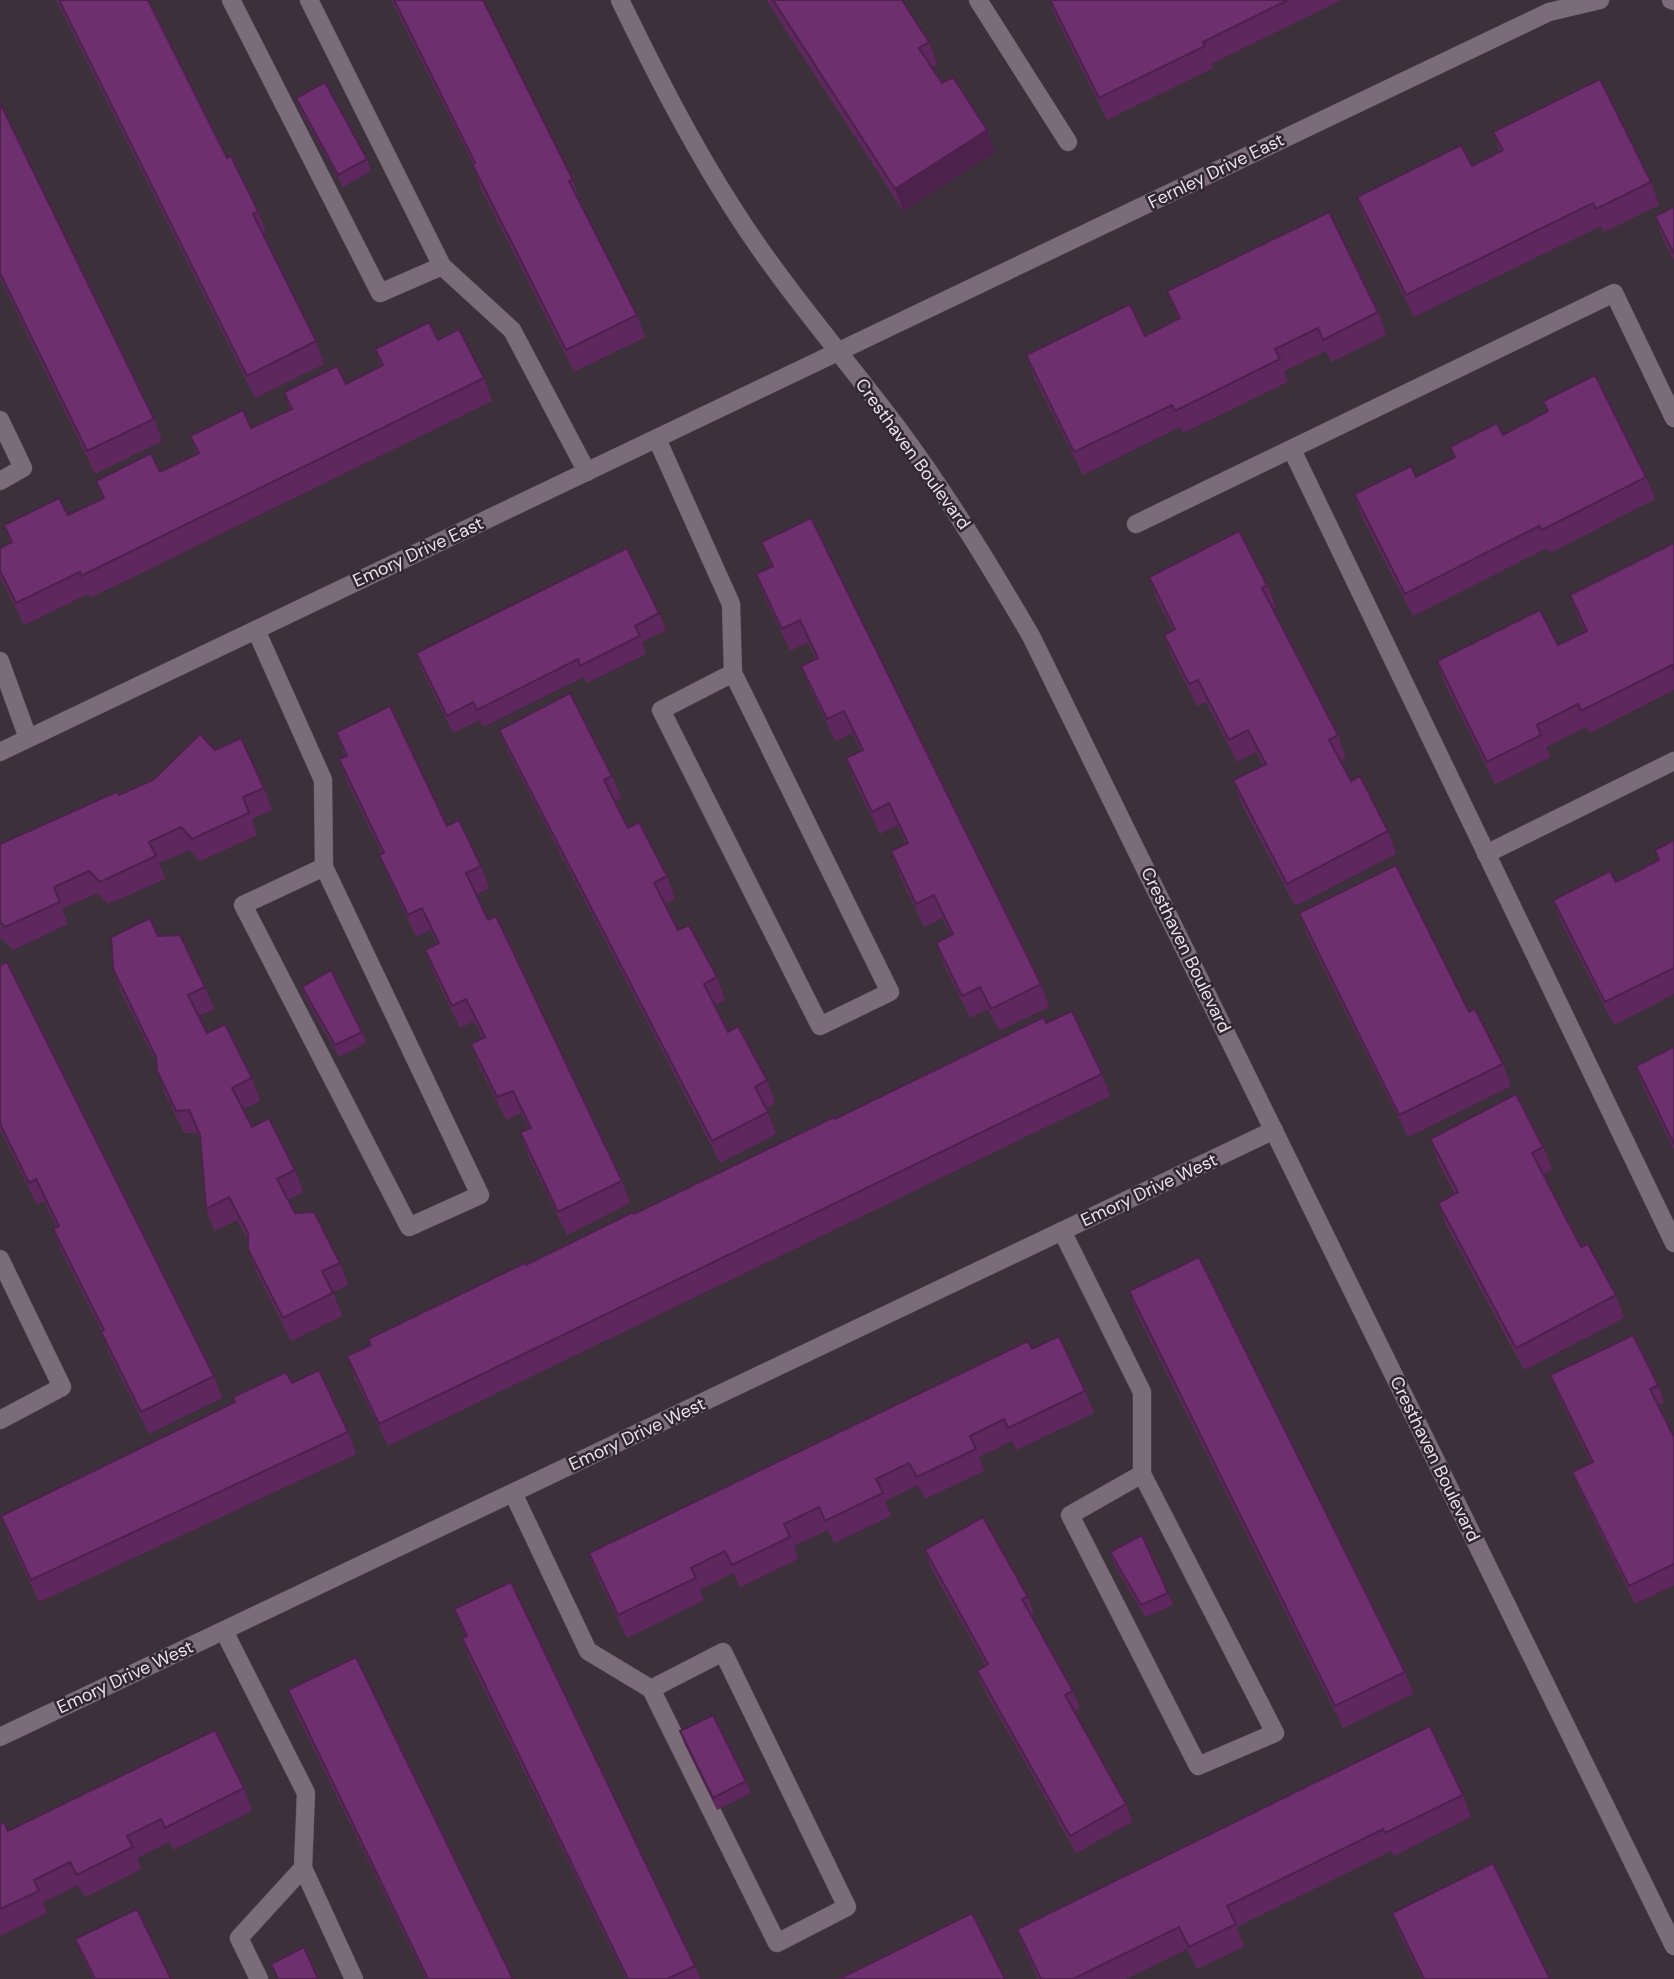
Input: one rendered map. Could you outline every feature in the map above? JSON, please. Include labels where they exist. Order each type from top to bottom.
[{"type":"street","points":[[230,0],[380,293],[442,266]]},
{"type":"street","points":[[309,0],[442,266],[512,330],[587,472]]},
{"type":"street","name":"Cresthaven Boulevard","points":[[620,0],[670,103],[734,210],[805,312],[896,426],[968,529],[1031,636],[1674,1946]]},
{"type":"street","points":[[978,0],[1068,142]]},
{"type":"street","name":"Fernley Drive East","points":[[837,353],[1549,12],[1600,0]]},
{"type":"street","points":[[1136,524],[1614,293],[1674,418]]},
{"type":"street","name":"Emory Drive East","points":[[0,752],[837,353]]},
{"type":"street","points":[[0,420],[23,468],[0,481]]},
{"type":"street","points":[[657,439],[730,604],[733,673],[890,992],[820,1026],[661,710],[733,673]]},
{"type":"street","points":[[1292,450],[1674,1242]]},
{"type":"street","points":[[256,630],[323,780],[324,867],[480,1195],[409,1227],[243,905],[324,867]]},
{"type":"street","points":[[0,661],[28,738]]},
{"type":"street","points":[[1486,854],[1674,761]]},
{"type":"street","name":"Emory Drive West","points":[[0,1737],[1274,1130]]},
{"type":"street","points":[[1062,1231],[1142,1392],[1142,1474],[1275,1733],[1198,1766],[1070,1515],[1142,1474]]},
{"type":"street","points":[[0,1259],[62,1387],[0,1420]]},
{"type":"street","points":[[513,1493],[588,1651],[651,1689],[777,1943],[847,1907],[723,1652],[651,1689]]},
{"type":"street","points":[[224,1631],[306,1793],[303,1868],[354,1979]]},
{"type":"street","points":[[259,1979],[239,1938],[303,1868]]},
{"type":"building","points":[[59,0],[148,0],[227,158],[231,156],[258,211],[253,214],[316,341],[247,376]]},
{"type":"building","points":[[394,0],[483,0],[573,180],[569,181],[637,315],[566,350],[472,164],[475,163]]},
{"type":"building","points":[[773,0],[902,0],[929,42],[919,48],[942,83],[953,77],[987,130],[895,189]]},
{"type":"building","points":[[1050,0],[1288,0],[1203,42],[1205,46],[1099,98]]},
{"type":"building","points":[[1600,79],[1651,182],[1596,209],[1593,203],[1406,295],[1357,197],[1461,145],[1472,166],[1503,150],[1493,132]]},
{"type":"building","points":[[325,82],[367,159],[338,175],[296,98]]},
{"type":"building","points":[[0,103],[154,419],[87,451],[0,273]]},
{"type":"building","points":[[1674,207],[1674,254],[1655,216]]},
{"type":"building","points":[[1329,212],[1378,312],[1323,340],[1318,328],[1275,349],[1280,359],[1175,411],[1172,405],[1074,452],[1026,355],[1130,304],[1145,336],[1180,318],[1167,291]]},
{"type":"building","points":[[429,322],[438,340],[459,329],[484,378],[81,576],[80,572],[16,603],[0,571],[0,548],[12,542],[4,525],[59,498],[68,515],[104,498],[96,481],[151,453],[160,472],[199,453],[190,436],[243,410],[251,428],[292,409],[284,392],[337,366],[346,384],[383,365],[375,349]]},
{"type":"building","points":[[1595,375],[1646,477],[1542,530],[1539,526],[1405,594],[1354,494],[1411,466],[1416,477],[1455,457],[1450,447],[1497,423],[1503,435],[1548,411],[1543,401]]},
{"type":"building","points":[[811,518],[1041,984],[991,1009],[980,987],[962,996],[936,943],[953,934],[934,895],[916,904],[891,851],[908,843],[889,803],[872,812],[846,758],[863,750],[844,711],[827,719],[801,666],[818,658],[800,620],[782,629],[756,574],[773,566],[761,542]]},
{"type":"building","points":[[1239,531],[1267,585],[1262,588],[1338,735],[1329,740],[1351,781],[1360,776],[1388,831],[1287,884],[1233,780],[1266,764],[1248,730],[1229,740],[1198,680],[1189,684],[1164,635],[1175,629],[1149,577]]},
{"type":"building","points":[[1674,543],[1674,671],[1672,665],[1581,711],[1578,704],[1537,725],[1541,735],[1487,762],[1437,661],[1540,610],[1558,645],[1587,631],[1570,595]]},
{"type":"building","points":[[627,548],[659,613],[635,626],[640,636],[580,666],[578,659],[477,710],[473,702],[447,716],[416,653]]},
{"type":"building","points":[[570,693],[612,776],[604,780],[628,828],[639,822],[667,876],[654,883],[678,930],[689,925],[717,977],[704,984],[728,1032],[738,1026],[767,1080],[755,1087],[768,1112],[712,1141],[499,730]]},
{"type":"building","points":[[390,706],[447,826],[459,820],[481,866],[466,873],[488,920],[496,916],[622,1181],[558,1212],[520,1132],[531,1128],[513,1091],[497,1097],[471,1044],[485,1037],[466,999],[452,1006],[425,950],[439,943],[422,908],[408,915],[379,855],[384,853],[339,759],[347,756],[336,732]]},
{"type":"building","points":[[200,734],[215,750],[241,738],[264,788],[243,797],[249,813],[192,839],[181,827],[149,842],[156,856],[100,882],[89,871],[54,887],[60,902],[5,927],[0,922],[0,844],[116,792],[119,795],[153,780]]},
{"type":"building","points":[[1674,840],[1674,968],[1605,1002],[1553,900],[1610,871],[1616,882],[1659,860],[1655,850]]},
{"type":"building","points":[[1396,865],[1469,1012],[1475,1009],[1503,1064],[1399,1115],[1299,913]]},
{"type":"building","points":[[150,918],[158,936],[180,935],[205,987],[188,995],[207,1033],[225,1024],[252,1078],[232,1088],[252,1127],[269,1118],[295,1170],[277,1179],[295,1213],[314,1212],[340,1263],[322,1271],[333,1293],[283,1318],[248,1249],[248,1233],[229,1197],[206,1209],[200,1135],[189,1110],[176,1111],[157,1071],[156,1057],[113,969],[111,937]]},
{"type":"building","points":[[7,962],[214,1376],[141,1412],[101,1332],[104,1330],[53,1229],[59,1226],[36,1179],[29,1183],[0,1124],[0,965]]},
{"type":"building","points":[[331,970],[362,1032],[335,1045],[302,987]]},
{"type":"building","points":[[1072,1011],[1102,1074],[379,1424],[347,1356],[371,1345],[368,1339],[834,1117],[835,1119],[1044,1017],[1046,1023]]},
{"type":"building","points":[[1674,1047],[1674,1144],[1636,1066]]},
{"type":"building","points":[[1516,1094],[1543,1147],[1532,1153],[1581,1247],[1588,1244],[1616,1295],[1516,1348],[1438,1203],[1458,1192],[1430,1139]]},
{"type":"building","points":[[1199,1257],[1405,1672],[1335,1706],[1129,1291]]},
{"type":"building","points":[[1633,1335],[1658,1385],[1650,1389],[1674,1437],[1674,1564],[1629,1586],[1572,1472],[1593,1462],[1550,1375]]},
{"type":"building","points":[[1059,1336],[1085,1391],[1008,1428],[1004,1419],[970,1436],[976,1449],[917,1477],[909,1463],[876,1479],[883,1493],[825,1521],[819,1507],[784,1524],[790,1537],[732,1565],[725,1551],[691,1568],[696,1578],[618,1615],[589,1553],[1028,1341],[1032,1349]]},
{"type":"building","points":[[319,1370],[348,1432],[31,1580],[1,1516],[235,1402],[233,1397],[286,1372],[292,1383]]},
{"type":"building","points":[[983,1517],[1028,1597],[1022,1599],[1073,1691],[1065,1695],[1126,1804],[1070,1836],[977,1671],[988,1664],[925,1550]]},
{"type":"building","points":[[1142,1535],[1168,1593],[1141,1605],[1110,1552]]},
{"type":"building","points":[[511,1582],[695,1966],[667,1979],[628,1979],[462,1638],[467,1636],[454,1609]]},
{"type":"building","points":[[356,1657],[513,1979],[428,1979],[288,1690]]},
{"type":"building","points":[[713,1715],[746,1781],[713,1798],[680,1731]]},
{"type":"building","points":[[1430,1726],[1463,1795],[1385,1833],[1383,1829],[1227,1906],[1236,1924],[1189,1947],[1179,1927],[1073,1979],[1041,1979],[1017,1929]]},
{"type":"building","points":[[215,1730],[244,1788],[165,1828],[161,1819],[127,1836],[133,1847],[77,1875],[70,1862],[34,1880],[39,1891],[0,1909],[0,1824],[4,1822],[8,1831]]},
{"type":"building","points":[[1493,1863],[1550,1979],[1424,1979],[1392,1913]]},
{"type":"building","points":[[137,1909],[171,1979],[95,1979],[75,1939]]},
{"type":"building","points":[[972,1913],[1005,1979],[839,1979]]},
{"type":"building","points":[[304,1947],[318,1979],[278,1979],[271,1964]]}]
